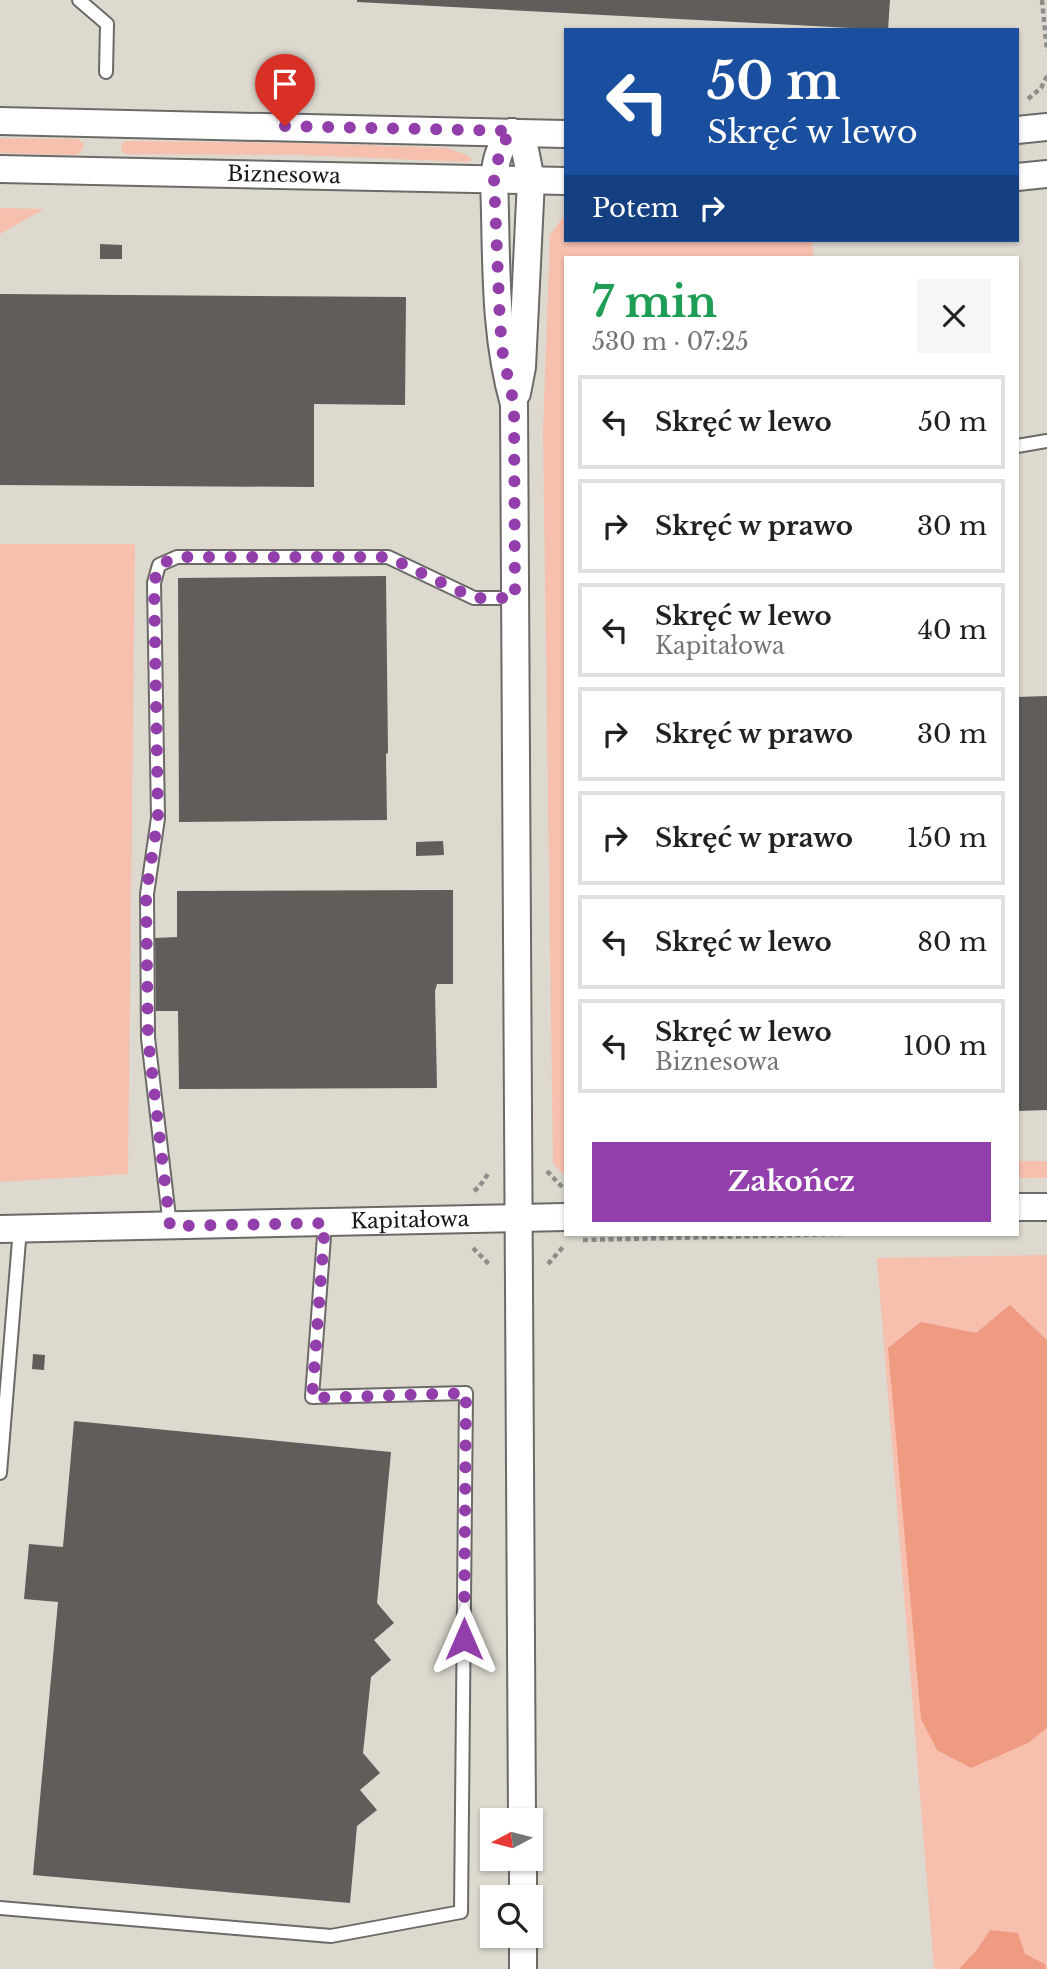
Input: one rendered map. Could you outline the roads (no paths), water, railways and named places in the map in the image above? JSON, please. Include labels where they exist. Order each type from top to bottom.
[{"type":"street","points":[[0,121],[564,134]]},
{"type":"street","points":[[1019,130],[1047,127]]},
{"type":"street","points":[[512,131],[501,146],[494,179],[500,324],[503,356],[514,404],[522,1808]]},
{"type":"street","points":[[512,131],[524,145],[531,180],[522,367],[514,404]]},
{"type":"street","name":"Biznesowa","points":[[0,169],[564,181]]},
{"type":"street","points":[[1019,177],[1047,174]]},
{"type":"street","points":[[1019,1207],[1047,1207]]},
{"type":"street","name":"Kapitałowa","points":[[10,1229],[564,1217]]},
{"type":"street","points":[[523,1948],[523,1969]]},
{"type":"lane","points":[[79,0],[107,24],[106,72]]},
{"type":"lane","points":[[1019,446],[1047,441]]},
{"type":"lane","points":[[170,1226],[148,1038],[146,894],[158,818],[154,583],[159,565],[177,557],[388,557],[474,598],[515,598]]},
{"type":"lane","points":[[0,1908],[331,1936],[461,1912],[466,1393],[312,1398],[325,1223]]},
{"type":"lane","points":[[0,1473],[10,1229]]}]
